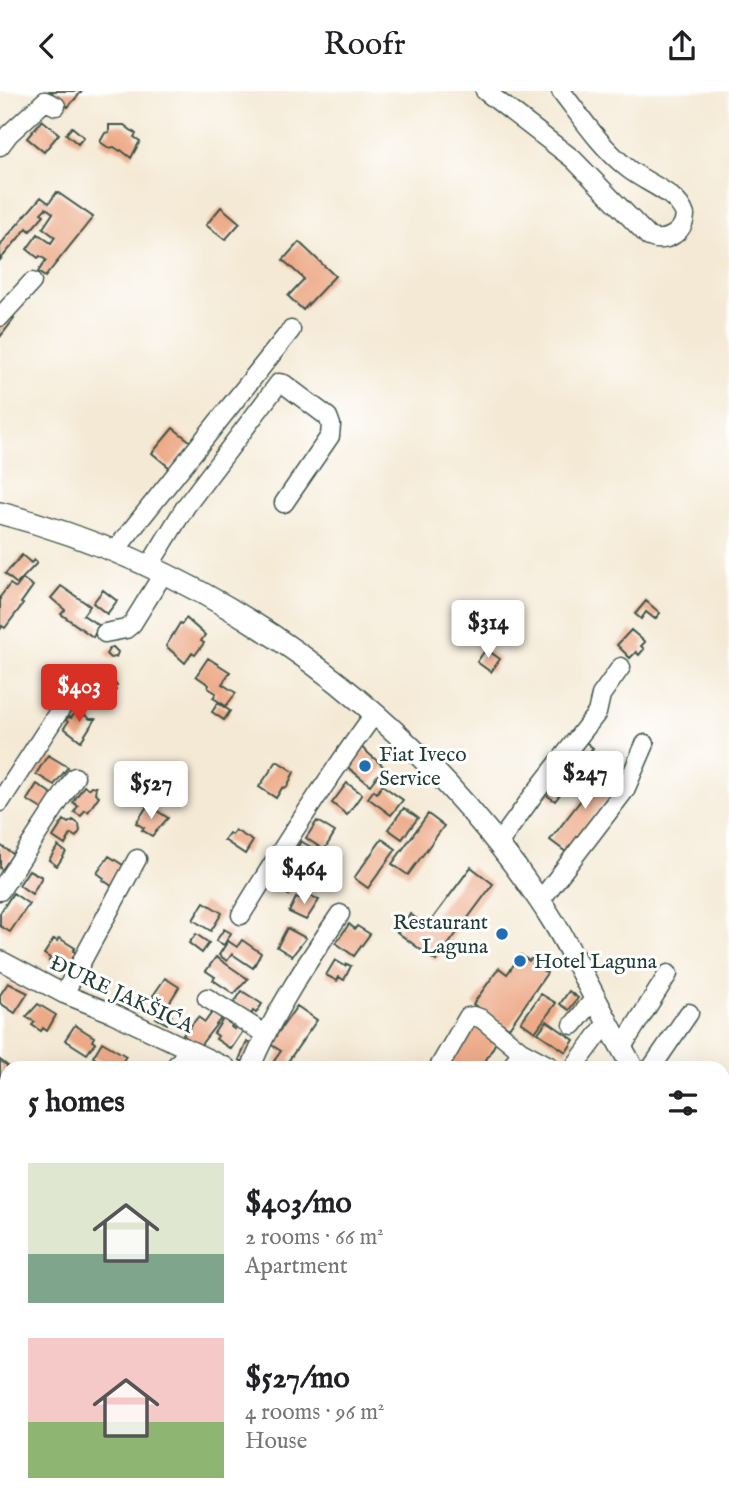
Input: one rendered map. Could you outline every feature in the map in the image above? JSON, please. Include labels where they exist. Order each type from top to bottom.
[{"type":"main road","points":[[0,513],[114,552],[197,589],[270,632],[375,713],[435,769],[540,901],[579,964],[607,1023],[629,1061]]},
{"type":"street","points":[[485,91],[573,159],[649,237],[662,239],[676,233],[684,222],[678,201],[626,168],[596,137],[561,91]]},
{"type":"street","points":[[0,146],[9,134],[45,101],[56,106]]},
{"type":"street","points":[[0,317],[33,282]]},
{"type":"street","points":[[114,552],[291,330]]},
{"type":"street","points":[[105,633],[126,629],[132,624],[186,506],[279,383],[328,417],[331,425],[330,436],[284,503]]},
{"type":"street","points":[[498,845],[597,713],[601,695],[621,667]]},
{"type":"street","points":[[0,801],[65,702]]},
{"type":"street","points":[[241,915],[304,813],[375,713]]},
{"type":"street","points":[[540,901],[625,790],[645,744]]},
{"type":"street","points":[[0,891],[75,777]]},
{"type":"street","points":[[64,994],[137,859]]},
{"type":"street","points":[[254,1061],[293,982],[340,914]]},
{"type":"street","name":"ĐURE JAKŠIĆA","points":[[0,960],[64,994],[112,1013],[213,1061]]},
{"type":"street","points":[[622,1047],[668,974]]},
{"type":"street","points":[[207,998],[265,1034]]},
{"type":"street","points":[[573,1025],[596,998]]},
{"type":"street","points":[[656,1061],[689,1013]]},
{"type":"street","points":[[442,1061],[468,1017],[474,1016],[521,1051],[540,1061]]},
{"type":"street","points":[[578,1061],[607,1023]]},
{"type":"street","points":[[180,1061],[189,1050]]},
{"type":"street","points":[[515,1061],[521,1051]]},
{"type":"building","points":[[50,91],[82,91],[68,107]]},
{"type":"building","points":[[42,120],[59,134],[44,152],[27,138]]},
{"type":"building","points":[[109,125],[124,125],[136,134],[134,137],[140,141],[131,158],[121,150],[109,148],[100,142],[105,133],[109,132]]},
{"type":"building","points":[[72,127],[84,137],[78,144],[66,134]]},
{"type":"building","points":[[57,192],[93,217],[45,277],[38,272],[46,260],[40,256],[38,258],[27,249],[38,234],[51,243],[55,237],[43,228],[53,213],[46,208],[41,213],[44,215],[30,231],[27,228],[0,260],[0,247],[4,240],[41,197],[49,203]]},
{"type":"building","points":[[221,207],[240,223],[225,240],[206,225]]},
{"type":"building","points":[[299,242],[335,276],[303,310],[288,296],[304,279],[283,260]]},
{"type":"building","points":[[7,314],[14,319],[0,337],[0,322]]},
{"type":"building","points":[[173,428],[191,442],[170,468],[152,453]]},
{"type":"building","points":[[22,555],[31,563],[34,560],[37,563],[17,584],[5,574]]},
{"type":"building","points":[[23,579],[33,586],[5,628],[2,626],[0,630],[0,597],[10,584],[16,588]]},
{"type":"building","points":[[61,586],[90,606],[83,615],[100,626],[93,637],[61,614],[65,610],[51,598]]},
{"type":"building","points":[[103,590],[117,601],[107,614],[93,603]]},
{"type":"building","points":[[646,601],[660,613],[655,619],[646,612],[641,619],[635,614]]},
{"type":"building","points":[[186,618],[205,635],[201,641],[204,643],[185,663],[166,646]]},
{"type":"building","points":[[631,630],[645,642],[639,655],[636,652],[630,658],[617,645]]},
{"type":"building","points":[[113,647],[118,652],[116,657],[110,658],[106,654]]},
{"type":"building","points":[[486,649],[500,659],[491,672],[477,662]]},
{"type":"building","points":[[208,658],[230,672],[222,684],[236,693],[226,706],[213,698],[216,693],[196,676]]},
{"type":"building","points":[[100,671],[117,685],[103,706],[91,697],[94,694],[86,688],[86,683],[94,673]]},
{"type":"building","points":[[218,703],[230,711],[224,720],[212,712]]},
{"type":"building","points":[[76,706],[90,719],[95,719],[81,741],[64,728],[68,717],[71,718],[75,713]]},
{"type":"building","points":[[582,739],[593,748],[590,751],[596,755],[593,759],[595,762],[585,775],[564,762]]},
{"type":"building","name":"Fiat Iveco Service","points":[[360,746],[384,767],[370,785],[345,765]]},
{"type":"building","points":[[48,755],[68,767],[54,785],[36,774]]},
{"type":"building","points":[[277,761],[294,772],[287,787],[282,788],[276,798],[259,787]]},
{"type":"building","points":[[606,768],[621,780],[575,840],[580,843],[573,852],[568,848],[566,852],[550,840]]},
{"type":"building","points":[[554,782],[564,789],[555,801],[545,794]]},
{"type":"building","points":[[347,783],[362,794],[347,815],[332,803]]},
{"type":"building","points":[[37,784],[55,796],[45,811],[27,800]]},
{"type":"building","points":[[382,785],[403,800],[391,815],[368,798],[374,790],[377,793]]},
{"type":"building","points":[[84,786],[88,789],[91,786],[96,787],[95,793],[99,796],[88,812],[85,810],[81,816],[74,812],[78,806],[73,802]]},
{"type":"building","points":[[148,805],[168,818],[152,836],[136,823]]},
{"type":"building","points":[[404,808],[418,818],[402,839],[388,829]]},
{"type":"building","points":[[428,814],[444,826],[408,875],[392,864]]},
{"type":"building","points":[[64,820],[68,823],[73,820],[79,824],[80,831],[76,837],[71,834],[65,845],[53,837]]},
{"type":"building","points":[[317,821],[335,832],[324,850],[306,838]]},
{"type":"building","points":[[235,830],[253,841],[245,854],[224,840]]},
{"type":"building","points":[[382,839],[396,849],[368,888],[354,878]]},
{"type":"building","points":[[301,841],[322,854],[315,865],[310,862],[296,885],[284,878],[289,870],[286,868]]},
{"type":"building","points":[[0,845],[13,854],[2,870],[0,868]]},
{"type":"building","points":[[58,846],[66,852],[57,866],[49,860]]},
{"type":"building","points":[[109,856],[129,869],[113,887],[97,873]]},
{"type":"building","points":[[471,867],[493,884],[436,961],[397,932],[410,914],[427,926]]},
{"type":"building","points":[[29,870],[42,877],[32,894],[19,885]]},
{"type":"building","points":[[274,873],[294,886],[289,895],[277,888],[279,885],[270,879]]},
{"type":"building","points":[[303,892],[319,900],[306,920],[289,912],[296,898],[299,899]]},
{"type":"building","points":[[13,893],[29,904],[10,932],[0,926],[0,913]]},
{"type":"building","points":[[204,902],[222,913],[211,931],[193,920]]},
{"type":"building","points":[[349,924],[370,934],[354,956],[336,943]]},
{"type":"building","points":[[287,928],[306,938],[292,956],[277,947]]},
{"type":"building","points":[[224,929],[231,933],[224,945],[216,941]]},
{"type":"building","points":[[196,934],[209,943],[202,953],[189,943]]},
{"type":"building","points":[[59,938],[75,948],[73,951],[76,953],[66,968],[60,964],[58,967],[44,954],[54,939],[57,941]]},
{"type":"building","points":[[242,940],[261,953],[253,968],[232,954],[227,961],[219,955],[228,941],[237,947]]},
{"type":"building","points":[[521,955],[529,961],[532,958],[542,964],[539,968],[547,973],[509,1028],[473,1004],[499,968],[507,974]]},
{"type":"building","points":[[216,957],[248,979],[234,994],[213,980],[215,977],[206,971]]},
{"type":"building","points":[[335,960],[345,966],[351,966],[344,980],[339,977],[337,981],[326,975]]},
{"type":"building","points":[[165,978],[179,987],[168,1005],[152,997]]},
{"type":"building","points":[[8,983],[28,993],[15,1013],[0,1003],[0,995]]},
{"type":"building","points":[[242,991],[262,1004],[249,1018],[232,1006]]},
{"type":"building","points":[[569,991],[578,998],[569,1010],[560,1004]]},
{"type":"building","points":[[541,994],[556,1003],[535,1032],[521,1022]]},
{"type":"building","points":[[38,1004],[56,1015],[47,1031],[43,1028],[41,1031],[32,1025],[35,1022],[26,1017]]},
{"type":"building","points":[[297,1006],[317,1020],[291,1061],[274,1061],[281,1051],[270,1044]]},
{"type":"building","points":[[161,1010],[172,1016],[167,1024],[156,1018]]},
{"type":"building","points":[[213,1011],[222,1017],[199,1047],[183,1035],[198,1017],[205,1022]]},
{"type":"building","points":[[225,1016],[234,1022],[231,1027],[234,1029],[236,1026],[243,1031],[231,1049],[216,1039],[218,1036],[214,1033]]},
{"type":"building","points":[[471,1021],[499,1037],[485,1061],[448,1061]]},
{"type":"building","points":[[547,1021],[574,1040],[566,1052],[538,1033]]},
{"type":"building","points":[[75,1025],[94,1037],[92,1041],[95,1043],[87,1054],[65,1040]]},
{"type":"building","points":[[102,1042],[126,1056],[123,1061],[99,1061],[93,1057]]},
{"type":"building","points":[[247,1042],[254,1046],[247,1061],[239,1060]]},
{"type":"place","name":"Fiat Iveco Service","points":[[365,766]]},
{"type":"place","name":"Restaurant Laguna","points":[[502,934]]},
{"type":"place","name":"Hotel Laguna","points":[[520,961]]}]
